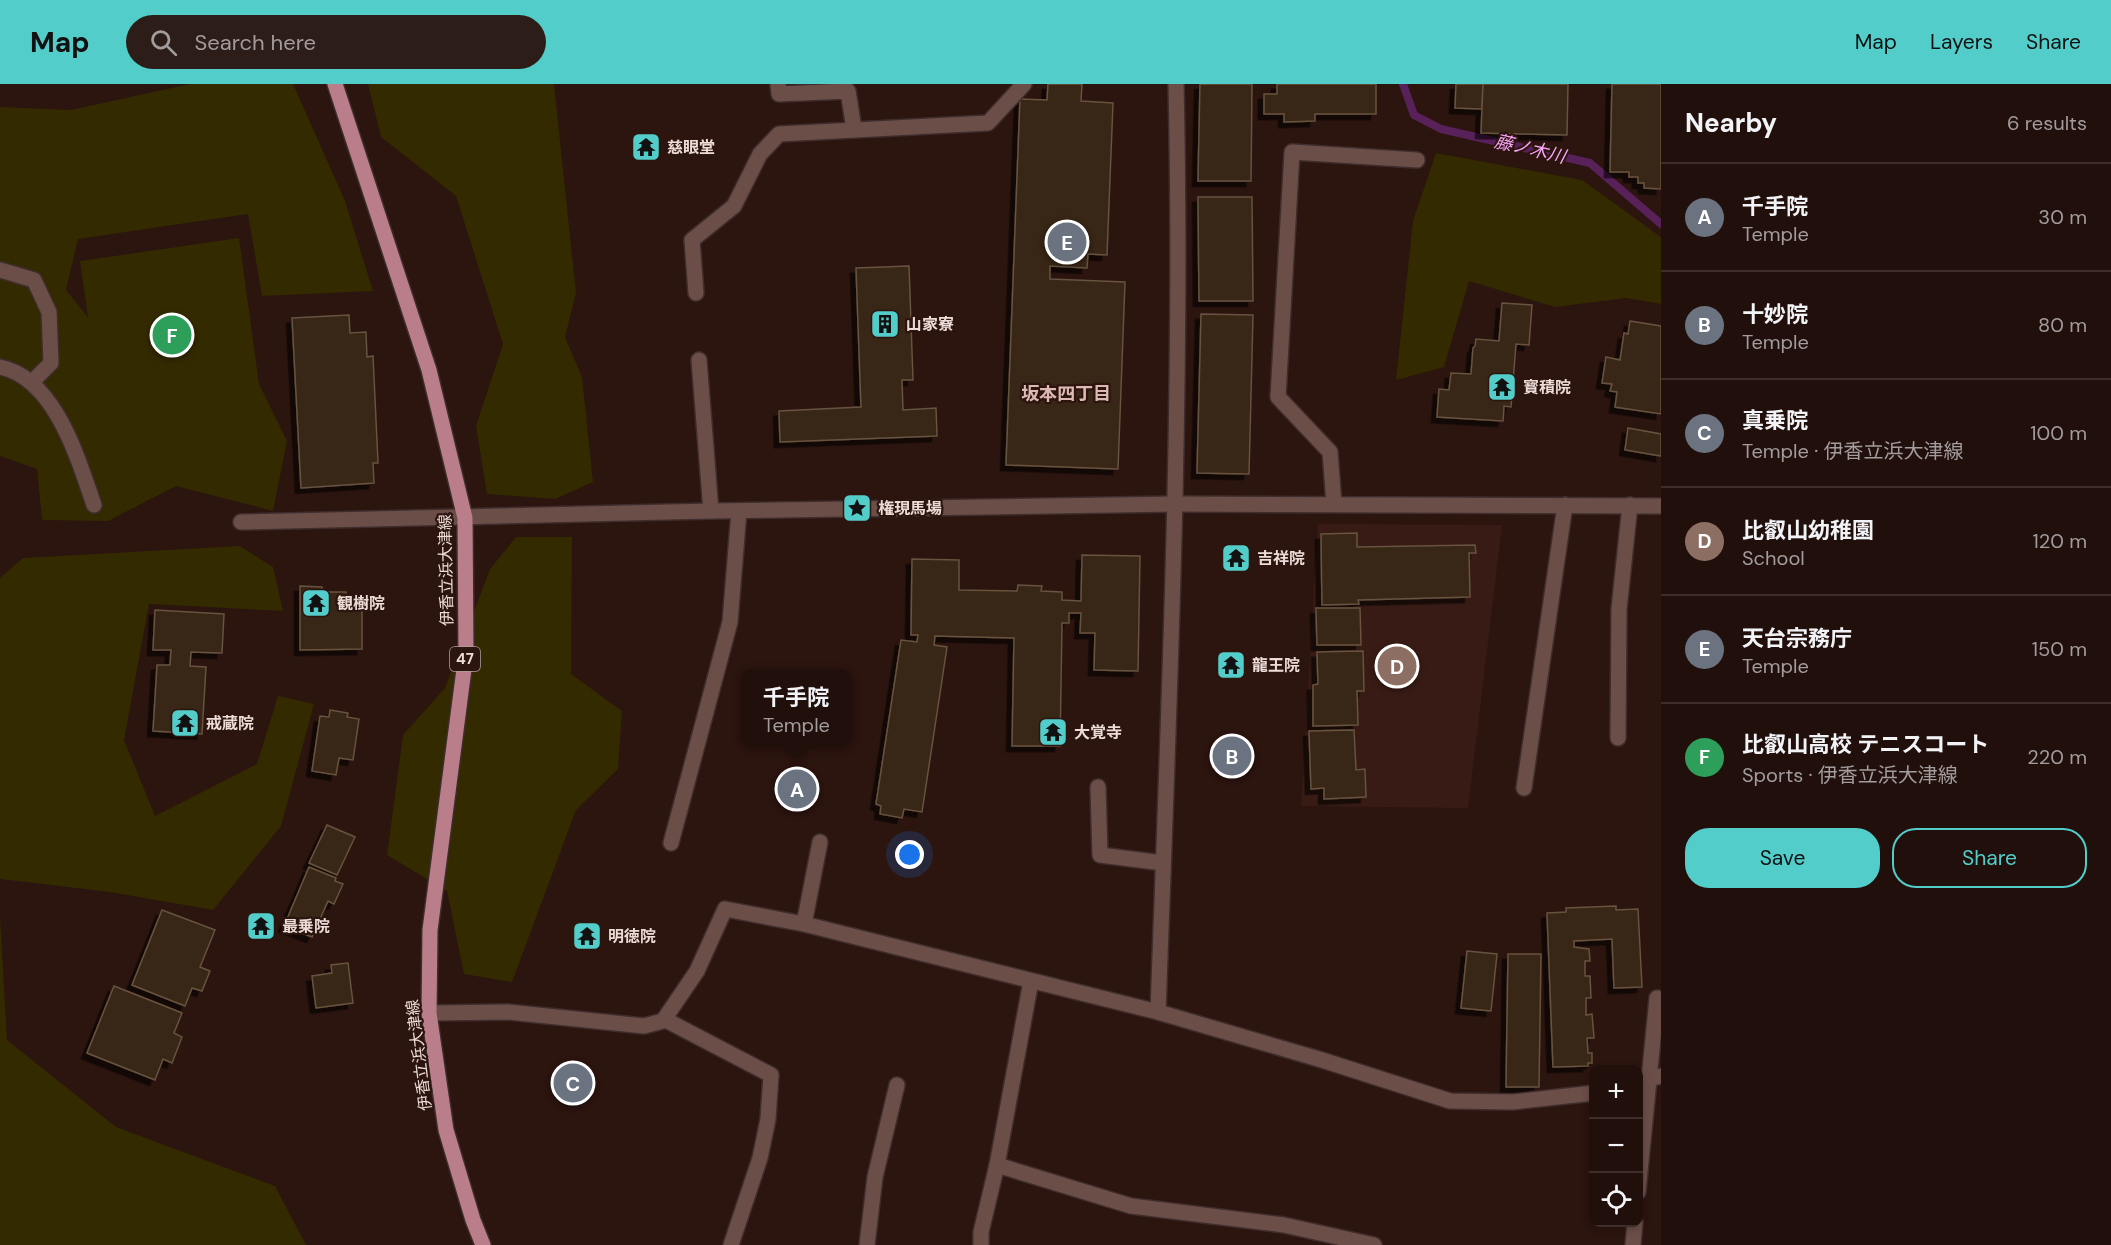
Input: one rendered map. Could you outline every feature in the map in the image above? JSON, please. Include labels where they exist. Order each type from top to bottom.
[{"type":"main road","name":"伊香立浜大津線","points":[[335,84],[429,370],[465,518],[466,654],[430,930],[429,1013],[446,1130],[473,1220],[483,1245]]},
{"type":"street","points":[[778,84],[779,94],[848,91],[854,129]]},
{"type":"street","points":[[696,293],[692,240],[734,206],[760,153],[779,134],[988,123],[1024,84]]},
{"type":"street","points":[[1158,1012],[1176,504],[1179,218],[1176,84]]},
{"type":"street","points":[[1334,504],[1330,452],[1278,397],[1292,152],[1417,159]]},
{"type":"street","points":[[0,270],[34,280],[49,312],[51,363],[32,382]]},
{"type":"street","points":[[699,360],[711,511]]},
{"type":"street","points":[[0,367],[32,382],[48,403],[73,445],[94,505]]},
{"type":"street","points":[[241,522],[711,511],[1176,504],[1661,506]]},
{"type":"street","points":[[1524,788],[1565,505]]},
{"type":"street","points":[[1618,738],[1619,609],[1630,505]]},
{"type":"street","points":[[671,843],[730,622],[739,511]]},
{"type":"street","points":[[1098,787],[1100,855],[1164,863]]},
{"type":"street","points":[[804,924],[820,842]]},
{"type":"street","points":[[429,1013],[508,1012],[644,1026],[663,1022],[697,971],[725,909],[804,924],[1158,1012],[1322,1060],[1450,1101],[1513,1102],[1589,1093]]},
{"type":"street","points":[[981,1245],[981,1232],[997,1165],[1031,981]]},
{"type":"street","points":[[1640,1173],[1657,998]]},
{"type":"street","points":[[664,1019],[771,1075],[768,1119],[760,1158],[731,1245]]},
{"type":"street","points":[[867,1245],[875,1177],[897,1085]]},
{"type":"street","points":[[997,1165],[1131,1206],[1284,1225],[1374,1245]]},
{"type":"street","points":[[1633,1245],[1635,1227]]},
{"type":"shaded area","points":[[190,84],[293,84],[345,201],[373,291],[262,296],[248,214],[78,239],[66,290],[88,317],[80,261],[239,238],[259,384],[287,441],[273,511],[176,486],[108,521],[42,520],[37,469],[0,456],[0,107],[71,110]]},
{"type":"shaded area","points":[[368,84],[554,84],[576,293],[565,337],[582,377],[593,482],[555,499],[487,494],[476,426],[503,344],[456,196],[381,137]]},
{"type":"shaded area","points":[[1436,153],[1582,180],[1661,237],[1661,304],[1626,298],[1555,307],[1469,281],[1444,367],[1396,380],[1413,221]]},
{"type":"shaded area","points":[[1318,524],[1502,525],[1468,808],[1301,806]]},
{"type":"shaded area","points":[[516,537],[572,537],[571,674],[622,711],[618,769],[576,810],[512,982],[464,974],[447,891],[387,855],[403,735],[445,688],[490,569]]},
{"type":"shaded area","points":[[240,546],[273,567],[283,611],[149,604],[124,740],[155,816],[257,764],[278,696],[314,704],[281,826],[213,910],[110,892],[0,879],[0,578],[23,558]]},
{"type":"shaded area","points":[[0,916],[7,1040],[116,1127],[275,1186],[306,1245],[0,1245]]},
{"type":"building","points":[[1048,84],[1082,84],[1081,101],[1113,103],[1107,255],[1088,254],[1087,268],[1050,266],[1050,279],[1125,282],[1118,469],[1006,465],[1020,99],[1047,100]]},
{"type":"building","points":[[1200,84],[1252,84],[1251,181],[1198,181]]},
{"type":"building","points":[[1277,84],[1376,84],[1376,114],[1315,114],[1315,121],[1284,122],[1284,114],[1264,114],[1264,94],[1277,94]]},
{"type":"building","points":[[1456,84],[1483,84],[1482,109],[1455,108]]},
{"type":"building","points":[[1483,84],[1568,84],[1567,135],[1481,133]]},
{"type":"building","points":[[1612,84],[1661,84],[1661,189],[1644,188],[1644,183],[1638,183],[1638,177],[1629,177],[1629,172],[1610,172]]},
{"type":"building","points":[[1198,197],[1252,197],[1253,301],[1199,301]]},
{"type":"building","name":"山家寮","points":[[909,266],[913,380],[902,380],[903,410],[936,408],[937,436],[780,442],[779,411],[861,407],[856,268]]},
{"type":"building","points":[[1502,303],[1532,305],[1529,345],[1516,344],[1511,407],[1504,406],[1503,421],[1437,417],[1439,389],[1449,390],[1451,373],[1471,374],[1476,339],[1499,341]]},
{"type":"building","points":[[1201,314],[1253,315],[1249,474],[1197,473]]},
{"type":"building","points":[[349,315],[350,333],[366,332],[367,357],[373,356],[378,463],[373,463],[374,483],[301,488],[292,318]]},
{"type":"building","points":[[1630,321],[1661,326],[1661,414],[1615,407],[1617,392],[1610,391],[1612,384],[1602,383],[1606,357],[1620,360],[1624,333],[1628,334]]},
{"type":"building","points":[[1628,428],[1661,434],[1661,456],[1625,450]]},
{"type":"building","points":[[1357,533],[1357,547],[1475,545],[1476,553],[1469,553],[1470,597],[1358,600],[1359,604],[1322,605],[1321,534]]},
{"type":"building","points":[[1082,555],[1140,556],[1138,671],[1094,670],[1095,633],[1080,633],[1081,613],[1069,613],[1069,623],[1062,623],[1060,746],[1012,746],[1014,638],[935,636],[934,645],[947,647],[922,812],[904,809],[902,818],[880,814],[881,806],[876,804],[901,640],[917,642],[918,635],[911,635],[912,559],[959,560],[959,590],[1017,591],[1018,585],[1042,586],[1041,591],[1062,592],[1062,600],[1081,601]]},
{"type":"building","points":[[300,586],[322,587],[322,592],[346,592],[347,601],[362,601],[362,649],[300,650]]},
{"type":"building","points":[[1316,608],[1360,608],[1361,645],[1317,645]]},
{"type":"building","points":[[155,610],[224,614],[222,653],[191,652],[190,666],[206,667],[202,734],[153,731],[157,665],[170,665],[171,650],[153,650]]},
{"type":"building","points":[[1363,651],[1364,691],[1357,691],[1358,725],[1313,726],[1313,685],[1318,684],[1317,652]]},
{"type":"building","points":[[330,710],[348,713],[347,717],[359,719],[353,760],[339,758],[336,775],[312,771],[320,716],[329,717]]},
{"type":"building","points":[[1354,730],[1356,770],[1365,769],[1366,797],[1324,799],[1324,788],[1311,789],[1309,731]]},
{"type":"building","points":[[327,825],[355,837],[337,875],[309,863]]},
{"type":"building","points":[[309,867],[336,878],[335,881],[343,884],[334,904],[328,901],[312,937],[284,926]]},
{"type":"building","points":[[1616,906],[1616,910],[1638,909],[1642,987],[1614,988],[1612,939],[1574,941],[1574,947],[1589,949],[1590,961],[1585,961],[1585,976],[1590,976],[1591,998],[1586,998],[1586,1015],[1592,1014],[1594,1038],[1587,1038],[1588,1053],[1592,1053],[1592,1063],[1588,1063],[1588,1066],[1553,1067],[1547,913],[1566,912],[1566,908]]},
{"type":"building","points":[[162,910],[215,930],[200,967],[210,971],[202,991],[192,988],[185,1006],[132,985]]},
{"type":"building","points":[[1467,951],[1497,954],[1491,1011],[1461,1008]]},
{"type":"building","points":[[1508,954],[1541,954],[1539,1087],[1506,1087]]},
{"type":"building","points":[[348,963],[353,1003],[316,1008],[312,976],[332,973],[331,965]]},
{"type":"building","points":[[114,986],[182,1013],[174,1033],[182,1037],[172,1063],[163,1059],[155,1080],[87,1053]]},
{"type":"waterway","name":"藤ノ木川","points":[[1403,84],[1414,115],[1441,129],[1590,163],[1661,224]]},
{"type":"place","name":"慈眼堂","points":[[646,147]]},
{"type":"place","name":"天台宗務庁","points":[[1067,242]]},
{"type":"place","name":"山家寮","points":[[885,324]]},
{"type":"place","name":"比叡山高校 テニスコート","points":[[172,335]]},
{"type":"place","name":"寳積院","points":[[1502,387]]},
{"type":"place","name":"権現馬場","points":[[857,508]]},
{"type":"place","name":"吉祥院","points":[[1236,558]]},
{"type":"place","name":"観樹院","points":[[316,603]]},
{"type":"place","name":"龍王院","points":[[1231,665]]},
{"type":"place","name":"比叡山幼稚園","points":[[1397,666]]},
{"type":"place","name":"戒蔵院","points":[[185,723]]},
{"type":"place","name":"大覚寺","points":[[1053,732]]},
{"type":"place","name":"十妙院","points":[[1232,756]]},
{"type":"place","name":"千手院","points":[[797,789]]},
{"type":"place","name":"最乗院","points":[[261,926]]},
{"type":"place","name":"明徳院","points":[[587,936]]},
{"type":"place","name":"真乗院","points":[[573,1083]]},
{"type":"district","name":"坂本四丁目","points":[[1066,394]]}]
